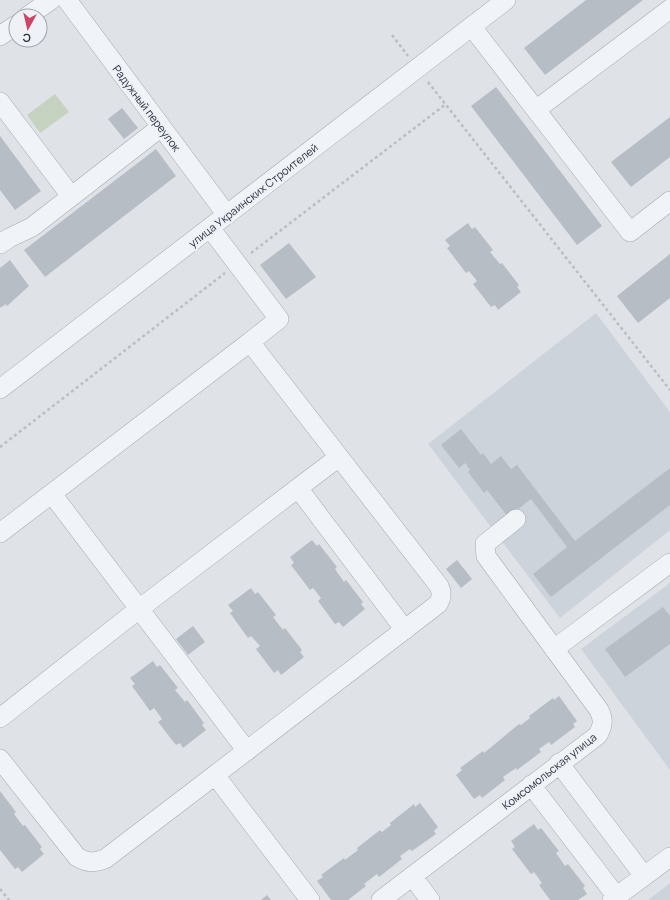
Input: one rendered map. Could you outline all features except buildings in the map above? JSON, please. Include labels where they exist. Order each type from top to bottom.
[{"type":"street","points":[[40,8],[51,0]]},
{"type":"street","name":"Радужный переулок","points":[[67,0],[227,215]]},
{"type":"street","name":"улица Украинских Строителей","points":[[0,389],[506,0]]},
{"type":"street","points":[[537,110],[670,9]]},
{"type":"street","points":[[472,27],[630,232],[670,201]]},
{"type":"street","points":[[0,102],[71,196]]},
{"type":"street","points":[[3,236],[32,227],[161,127]]},
{"type":"street","points":[[0,533],[279,319],[210,228]]},
{"type":"street","points":[[0,759],[77,857],[86,863],[105,859],[405,630],[438,604],[441,599],[442,593],[439,586],[250,342]]},
{"type":"street","points":[[0,718],[139,609],[339,457]]},
{"type":"street","points":[[298,488],[405,630]]},
{"type":"street","points":[[52,494],[247,751]]},
{"type":"street","points":[[516,519],[485,544],[486,556],[554,649],[670,563]]},
{"type":"street","name":"Комсомольская улица","points":[[381,900],[559,763],[598,735],[602,726],[603,718],[599,710],[554,649]]},
{"type":"street","points":[[559,763],[644,876]]},
{"type":"street","points":[[216,775],[310,900]]},
{"type":"street","points":[[532,784],[615,898],[670,857]]},
{"type":"street","points":[[412,876],[430,900]]},
{"type":"path","points":[[392,36],[670,390]]},
{"type":"path","points":[[0,889],[9,900]]},
{"type":"shaded area","points":[[596,313],[670,412],[670,530],[560,618],[428,444]]},
{"type":"shaded area","points":[[670,583],[670,770],[581,649]]},
{"type":"shaded area","points":[[670,883],[670,900],[648,900]]},
{"type":"green space","points":[[55,94],[69,112],[40,133],[27,115]]}]
